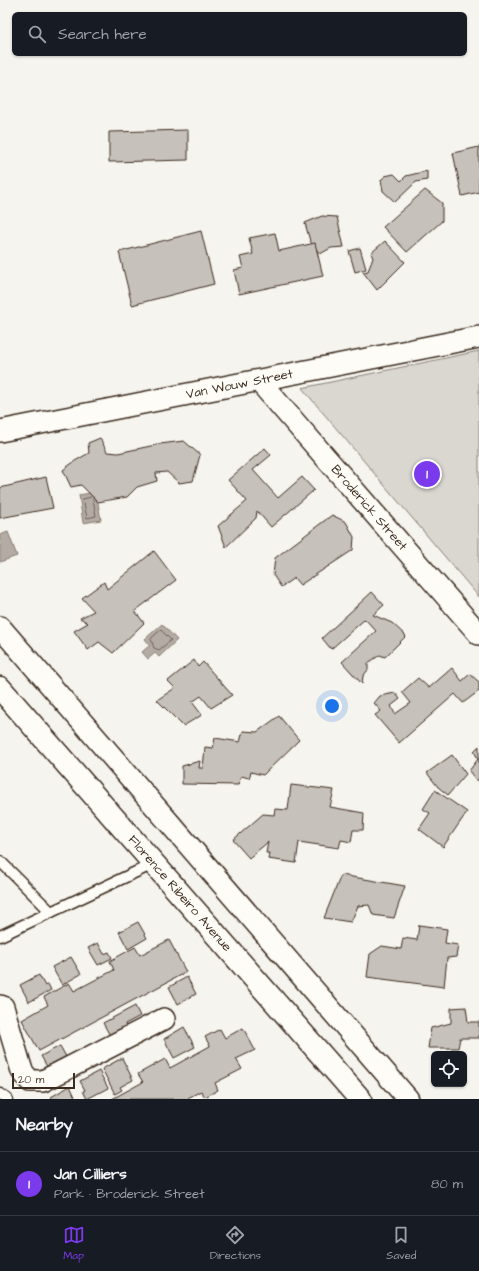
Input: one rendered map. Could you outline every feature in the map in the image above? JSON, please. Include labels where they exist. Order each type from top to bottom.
[{"type":"main road","name":"Florence Ribeiro Avenue","points":[[0,688],[360,1099]]},
{"type":"street","name":"Van Wouw Street","points":[[0,431],[479,337]]},
{"type":"street","name":"Broderick Street","points":[[259,381],[479,634]]},
{"type":"street","points":[[0,627],[408,1099]]},
{"type":"street","points":[[0,1006],[3,1007],[22,1071],[30,1081],[42,1081],[164,1019]]},
{"type":"lane","points":[[0,861],[51,912]]},
{"type":"lane","points":[[0,936],[154,864]]},
{"type":"lane","points":[[0,1094],[7,1099]]},
{"type":"shaded area","points":[[479,351],[479,597],[302,388]]},
{"type":"water","points":[[96,492],[101,520],[83,523],[79,495]]},
{"type":"water","points":[[8,532],[17,556],[0,562],[0,535]]},
{"type":"water","points":[[162,624],[177,640],[159,657],[155,653],[148,659],[142,652],[150,645],[145,639]]},
{"type":"building","points":[[188,130],[188,160],[109,162],[109,132]]},
{"type":"building","points":[[479,147],[479,192],[462,196],[453,153]]},
{"type":"building","points":[[427,171],[427,180],[416,182],[395,202],[383,191],[381,180],[385,176],[394,174],[401,181],[406,176]]},
{"type":"building","points":[[425,190],[442,203],[442,221],[407,252],[383,227]]},
{"type":"building","points":[[322,216],[337,217],[344,247],[331,248],[320,254],[310,241],[305,223]]},
{"type":"building","points":[[201,231],[214,284],[132,305],[119,252]]},
{"type":"building","points":[[275,233],[279,251],[315,243],[323,276],[239,294],[234,270],[243,268],[240,257],[253,254],[249,238]]},
{"type":"building","points":[[385,241],[405,262],[377,290],[363,272],[368,271],[373,258],[371,253]]},
{"type":"building","points":[[360,248],[366,269],[355,272],[349,251]]},
{"type":"building","points":[[100,438],[107,452],[118,453],[160,444],[184,441],[200,455],[193,481],[179,483],[167,472],[156,473],[157,481],[137,487],[127,497],[98,502],[81,485],[71,487],[63,470],[89,453],[88,443]]},
{"type":"building","points":[[265,448],[271,455],[253,470],[278,498],[302,477],[314,490],[271,527],[257,511],[256,518],[226,547],[218,526],[247,501],[228,480]]},
{"type":"building","points":[[46,477],[53,508],[0,518],[0,488]]},
{"type":"building","points":[[332,515],[346,522],[354,537],[353,550],[300,585],[294,578],[281,587],[273,575],[275,558]]},
{"type":"building","points":[[154,551],[176,580],[135,611],[144,623],[113,653],[99,642],[88,650],[74,631],[88,623],[80,618],[94,611],[82,598],[104,582],[107,589]]},
{"type":"building","points":[[372,592],[384,605],[373,615],[392,623],[406,636],[385,657],[380,655],[368,663],[368,670],[363,676],[362,684],[342,662],[376,631],[365,619],[331,649],[322,638]]},
{"type":"building","points":[[194,660],[198,667],[203,662],[232,695],[211,708],[201,696],[192,702],[202,715],[183,726],[157,700],[175,688],[168,681]]},
{"type":"building","points":[[452,668],[462,681],[470,674],[479,682],[479,691],[463,703],[455,694],[399,743],[375,715],[381,711],[374,703],[380,696],[395,693],[400,699],[391,706],[395,714],[411,703],[402,692],[418,678],[429,688]]},
{"type":"building","points":[[279,716],[299,740],[263,775],[251,772],[249,778],[241,776],[238,785],[182,784],[182,766],[200,761],[199,768],[203,768],[205,747],[213,748],[215,738],[240,742],[243,731],[257,732]]},
{"type":"building","points":[[479,746],[479,780],[476,780],[469,771],[478,759],[474,751]]},
{"type":"building","points":[[452,755],[466,774],[448,795],[438,787],[427,773]]},
{"type":"building","points":[[291,785],[334,790],[330,807],[364,813],[363,830],[353,830],[351,842],[341,840],[339,848],[299,842],[296,863],[268,859],[269,853],[266,853],[268,842],[249,858],[233,840],[263,814],[274,815],[275,809],[288,810]]},
{"type":"building","points":[[435,790],[467,812],[443,847],[419,829],[430,813],[423,809]]},
{"type":"building","points":[[341,875],[405,886],[394,918],[373,915],[369,905],[358,906],[351,922],[324,918]]},
{"type":"building","points":[[138,922],[147,938],[128,949],[119,932]]},
{"type":"building","points":[[419,925],[447,929],[445,943],[458,945],[456,957],[447,958],[444,987],[367,977],[370,954],[382,946],[401,949],[403,938],[417,940]]},
{"type":"building","points":[[169,940],[186,972],[39,1051],[22,1020],[48,1005],[44,997],[69,983],[74,991],[114,970],[110,961],[135,947],[140,955]]},
{"type":"building","points":[[98,943],[104,954],[109,952],[112,958],[98,965],[88,948]]},
{"type":"building","points":[[71,957],[81,974],[62,985],[52,967]]},
{"type":"building","points":[[39,975],[45,986],[48,984],[51,990],[29,1002],[20,985]]},
{"type":"building","points":[[187,977],[196,994],[178,1004],[169,987]]},
{"type":"building","points":[[135,1006],[140,1016],[125,1024],[128,1030],[112,1039],[103,1023]]},
{"type":"building","points":[[466,1007],[468,1022],[479,1022],[479,1038],[460,1038],[458,1048],[428,1048],[431,1028],[451,1023],[451,1008]]},
{"type":"building","points":[[184,1027],[195,1047],[174,1058],[164,1039]]},
{"type":"building","points":[[243,1028],[255,1050],[236,1059],[242,1069],[215,1083],[218,1090],[205,1097],[201,1091],[186,1099],[112,1099],[143,1082],[138,1074],[165,1059],[170,1068],[210,1046],[205,1037],[220,1029],[225,1038]]},
{"type":"building","points":[[60,1046],[69,1062],[50,1072],[41,1056]]},
{"type":"building","points":[[122,1058],[133,1080],[120,1087],[122,1090],[115,1094],[102,1069]]},
{"type":"building","points":[[99,1071],[108,1088],[87,1099],[83,1091],[85,1090],[80,1081]]},
{"type":"building","points":[[70,1086],[76,1099],[52,1099],[51,1097]]},
{"type":"place","name":"Jan Cilliers","points":[[427,474]]}]
